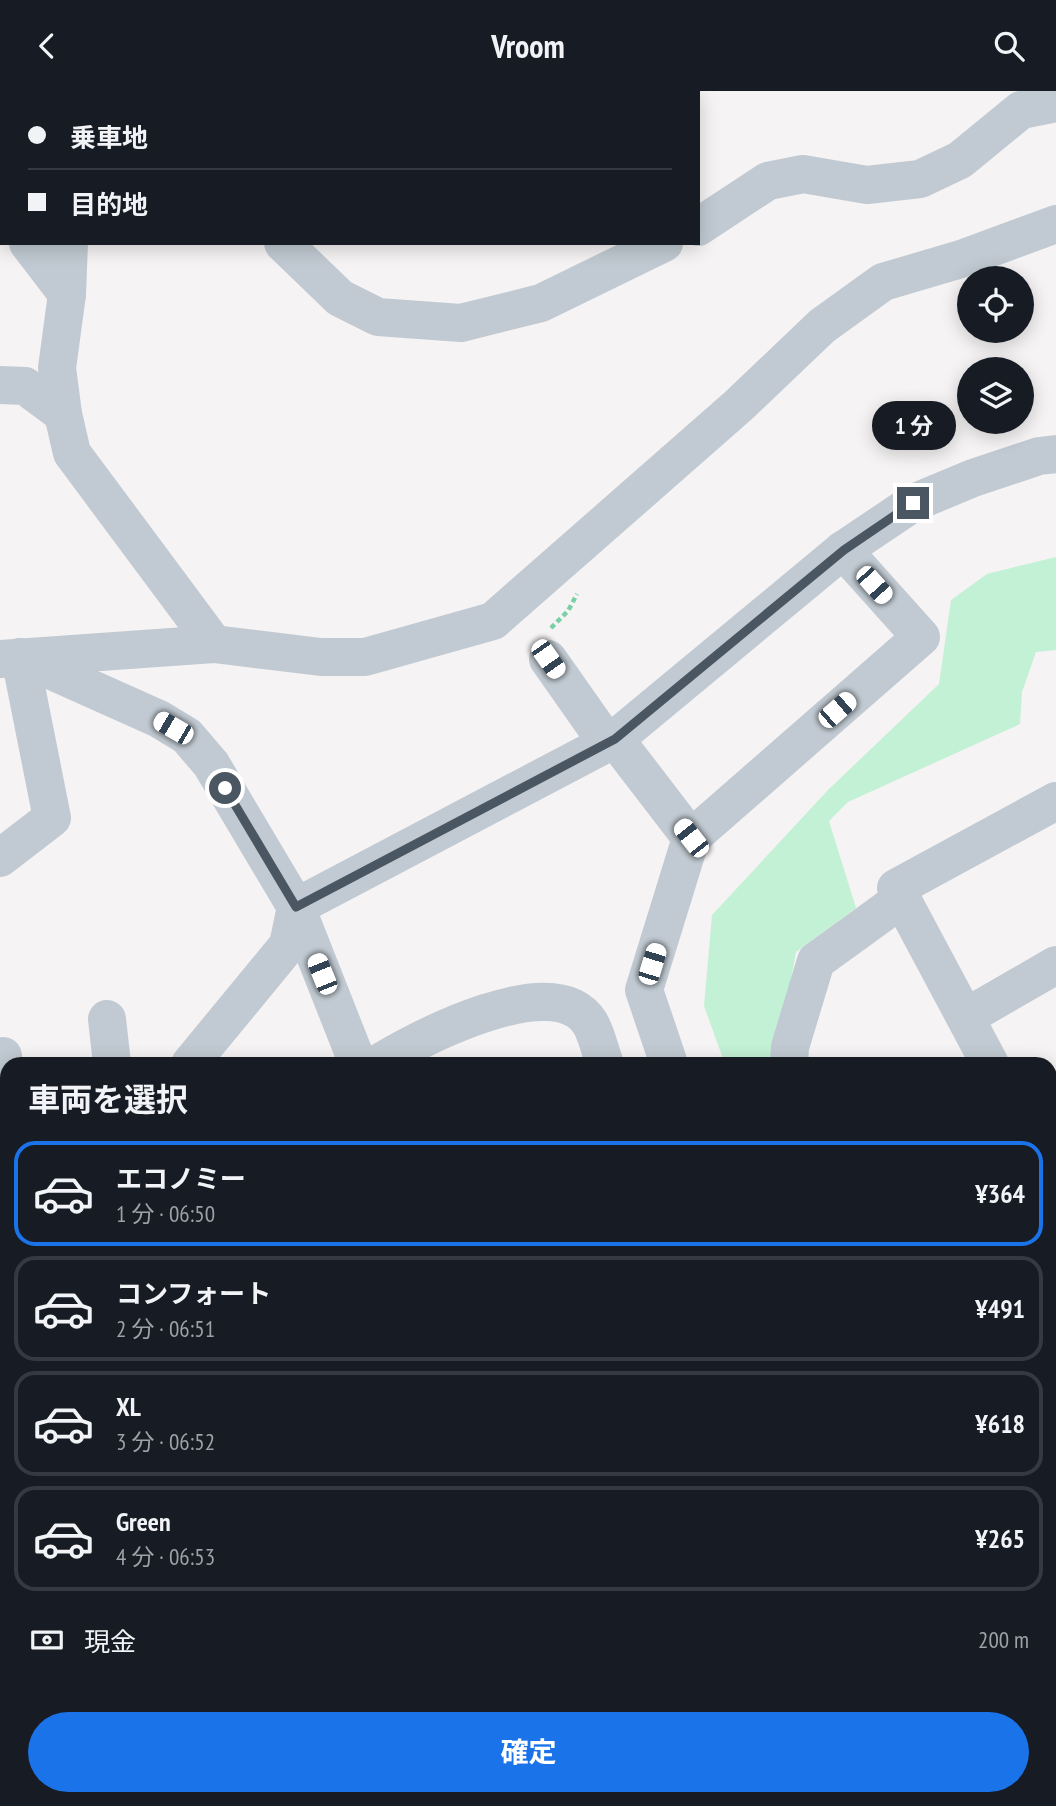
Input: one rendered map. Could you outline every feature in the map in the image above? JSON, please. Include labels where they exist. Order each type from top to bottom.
[{"type":"street","points":[[700,225],[768,181],[803,174],[867,185],[920,179],[960,160],[1028,101]]},
{"type":"street","points":[[10,658],[214,644],[321,657],[365,657],[410,647],[493,621],[738,406],[822,326],[883,282],[961,259],[1056,224]]},
{"type":"street","points":[[30,245],[68,295]]},
{"type":"street","points":[[68,245],[68,295],[57,368],[72,453],[214,644]]},
{"type":"street","points":[[285,245],[340,298],[378,317],[461,323],[541,303],[660,245]]},
{"type":"street","points":[[0,385],[25,386],[63,414]]},
{"type":"street","points":[[296,907],[611,741],[844,550],[913,503],[973,478],[1039,456],[1056,454]]},
{"type":"street","points":[[666,1057],[644,990],[691,838],[921,637],[844,550]]},
{"type":"street","points":[[0,859],[52,818],[10,658]]},
{"type":"street","points":[[10,658],[159,719],[187,736],[211,764],[296,907],[355,1057]]},
{"type":"street","points":[[548,659],[691,838]]},
{"type":"street","points":[[986,1057],[897,888],[1056,801]]},
{"type":"street","points":[[789,1057],[790,1047],[816,961],[903,898]]},
{"type":"street","points":[[196,1057],[288,945],[296,907]]},
{"type":"street","points":[[965,1017],[1056,965]]},
{"type":"street","points":[[389,1057],[430,1033],[482,1012],[543,1003],[571,1007],[590,1022],[602,1057]]},
{"type":"street","points":[[107,1019],[111,1057]]},
{"type":"path","points":[[548,659],[537,642],[568,611],[579,589],[562,563]]},
{"type":"green space","points":[[1056,557],[1056,650],[1036,652],[1022,692],[1020,724],[848,802],[829,821],[856,908],[796,952],[777,1057],[722,1057],[704,1006],[712,915],[828,790],[939,684],[951,600],[987,574]]},
{"type":"route","points":[[225,788],[296,907],[615,739],[844,550],[913,503]]}]
